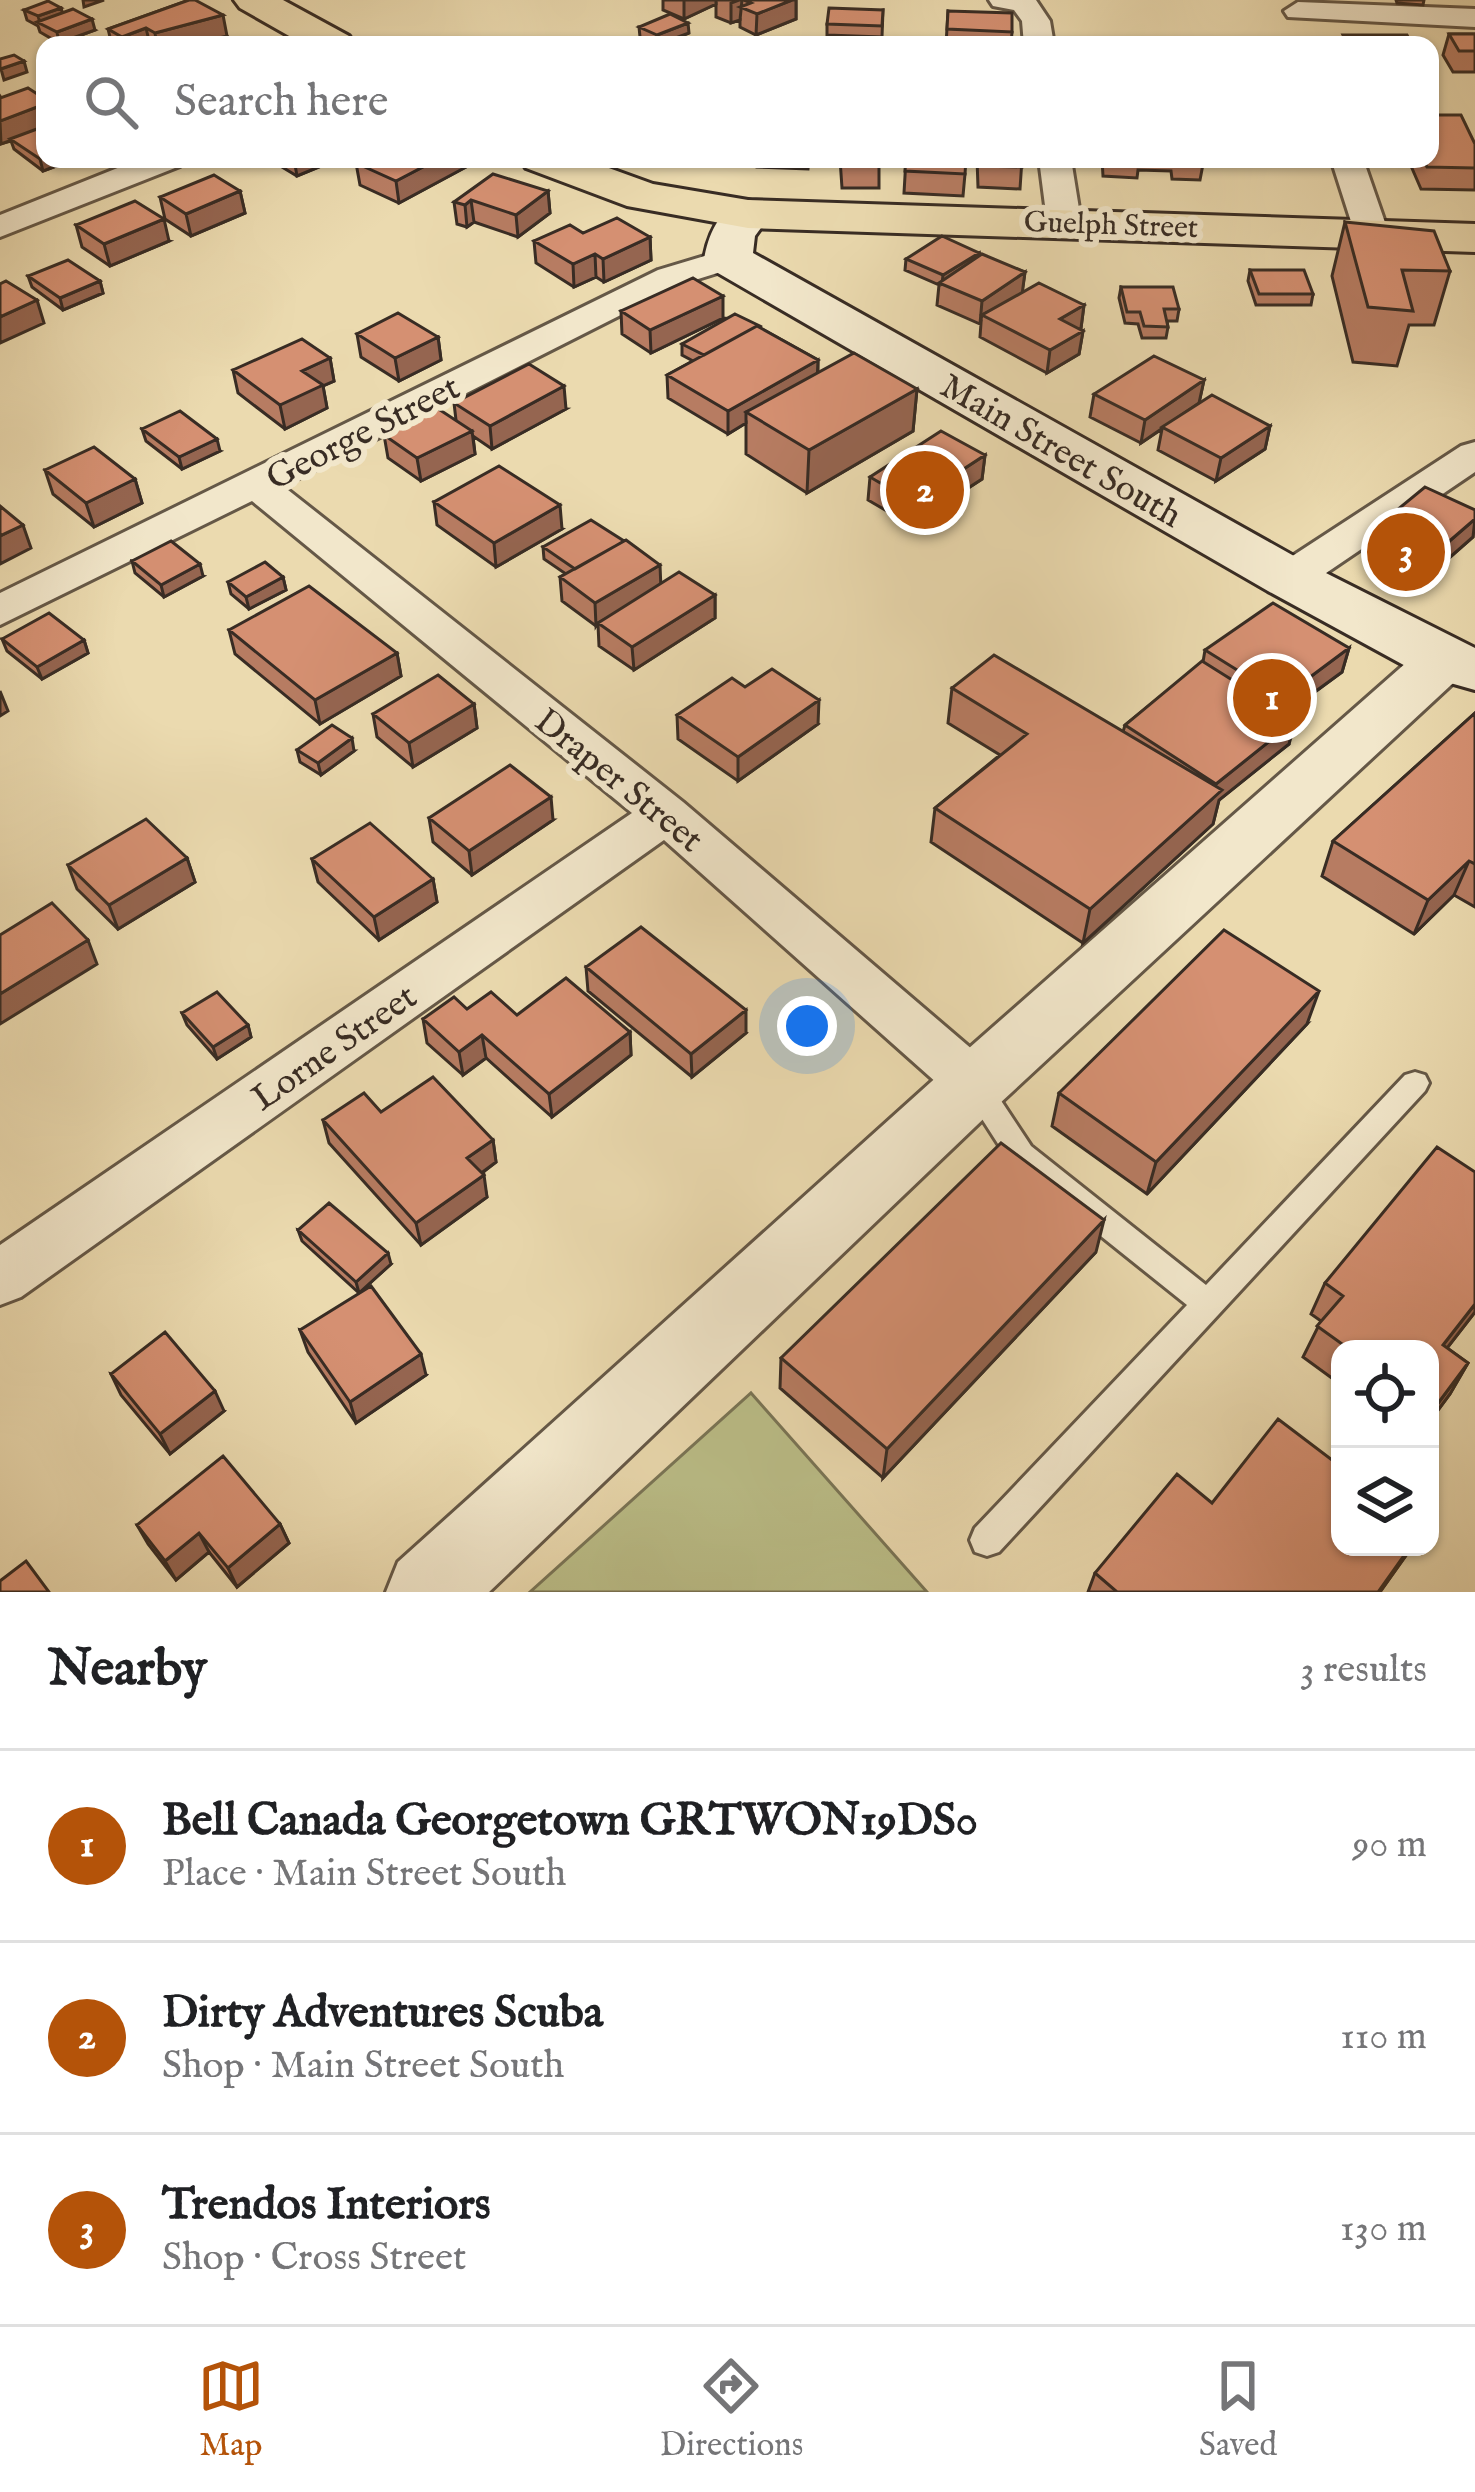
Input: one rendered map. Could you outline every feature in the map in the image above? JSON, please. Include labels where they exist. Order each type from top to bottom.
[{"type":"main road","points":[[254,0],[319,36]]},
{"type":"main road","name":"Guelph Street","points":[[567,168],[738,236],[1064,221],[1473,242]]},
{"type":"main road","name":"Main Street South","points":[[738,236],[1289,578],[1465,676]]},
{"type":"street","points":[[1013,1],[1036,22],[1038,36]]},
{"type":"street","points":[[1307,36],[1297,5],[1475,18]]},
{"type":"street","points":[[0,227],[147,168]]},
{"type":"street","points":[[1056,168],[1064,221]]},
{"type":"street","points":[[1350,168],[1372,234]]},
{"type":"street","name":"George Street","points":[[0,611],[670,277],[738,236]]},
{"type":"street","points":[[1289,578],[1475,454]]},
{"type":"street","name":"Draper Street","points":[[256,484],[667,814],[976,1084]]},
{"type":"street","points":[[428,1592],[976,1084],[1465,676]]},
{"type":"street","name":"Lorne Street","points":[[0,1278],[667,814]]},
{"type":"lane","points":[[987,1540],[1415,1083]]},
{"type":"lane","points":[[976,1084],[1021,1155],[1208,1304]]},
{"type":"green space","points":[[751,1393],[927,1592],[530,1592]]},
{"type":"building","points":[[189,0],[223,15],[155,33],[146,28],[120,36],[108,29]]},
{"type":"building","points":[[744,0],[792,0],[757,14],[740,7],[751,3]]},
{"type":"building","points":[[48,1],[61,8],[38,16],[24,10]]},
{"type":"building","points":[[829,8],[883,10],[882,26],[827,24]]},
{"type":"building","points":[[73,9],[92,19],[57,32],[37,22]]},
{"type":"building","points":[[948,11],[1012,13],[1012,32],[947,29]]},
{"type":"building","points":[[670,14],[688,23],[657,35],[639,27]]},
{"type":"building","points":[[1449,34],[1475,34],[1475,51],[1459,51]]},
{"type":"building","points":[[14,55],[24,61],[0,69],[0,59]]},
{"type":"building","points":[[28,88],[36,93],[36,107],[0,121],[0,98]]},
{"type":"building","points":[[1439,115],[1461,115],[1475,144],[1475,168],[1439,167]]},
{"type":"building","points":[[36,129],[36,156],[10,139]]},
{"type":"building","points":[[367,168],[421,168],[396,181]]},
{"type":"building","points":[[905,168],[965,168],[965,174]]},
{"type":"building","points":[[493,174],[548,191],[516,215],[471,200],[465,205],[454,202]]},
{"type":"building","points":[[214,175],[240,191],[186,214],[160,197]]},
{"type":"building","points":[[135,201],[164,219],[104,244],[76,225]]},
{"type":"building","points":[[617,218],[650,237],[603,259],[595,254],[573,264],[534,241],[570,225],[583,233]]},
{"type":"building","points":[[1345,222],[1434,231],[1450,271],[1402,270],[1413,311],[1368,307]]},
{"type":"building","points":[[942,236],[979,253],[943,275],[906,259]]},
{"type":"building","points":[[982,254],[1025,272],[982,301],[939,283]]},
{"type":"building","points":[[68,260],[100,281],[60,298],[28,276]]},
{"type":"building","points":[[1250,270],[1304,270],[1313,294],[1259,294]]},
{"type":"building","points":[[693,278],[723,296],[650,330],[621,311]]},
{"type":"building","points":[[6,281],[37,300],[0,317],[0,284]]},
{"type":"building","points":[[1039,283],[1084,305],[1060,319],[1083,331],[1050,350],[982,315]]},
{"type":"building","points":[[1121,287],[1173,287],[1179,309],[1164,309],[1168,327],[1144,326],[1140,312],[1127,312]]},
{"type":"building","points":[[398,313],[438,337],[395,358],[357,334]]},
{"type":"building","points":[[735,314],[762,327],[704,355],[682,344]]},
{"type":"building","points":[[757,326],[818,360],[728,411],[667,375]]},
{"type":"building","points":[[302,339],[330,358],[302,371],[323,385],[280,405],[233,370]]},
{"type":"building","points":[[854,353],[917,389],[809,450],[746,412]]},
{"type":"building","points":[[1154,356],[1204,380],[1145,420],[1094,394]]},
{"type":"building","points":[[529,364],[564,386],[490,426],[454,403]]},
{"type":"building","points":[[1212,395],[1270,426],[1221,458],[1162,427]]},
{"type":"building","points":[[437,408],[472,431],[417,458],[384,435]]},
{"type":"building","points":[[180,411],[217,439],[179,457],[142,429]]},
{"type":"building","points":[[941,431],[985,455],[930,491],[912,480],[894,491],[870,477]]},
{"type":"building","points":[[94,447],[135,479],[86,503],[45,470]]},
{"type":"building","points":[[499,466],[560,505],[494,543],[434,502]]},
{"type":"building","points":[[1425,487],[1475,510],[1475,519],[1431,557],[1374,529]]},
{"type":"building","points":[[0,506],[23,525],[0,536]]},
{"type":"building","points":[[591,520],[624,541],[575,569],[543,547]]},
{"type":"building","points":[[626,540],[660,565],[595,603],[560,577]]},
{"type":"building","points":[[171,541],[200,564],[161,585],[132,561]]},
{"type":"building","points":[[265,562],[283,577],[246,597],[228,582]]},
{"type":"building","points":[[679,572],[715,595],[632,647],[598,623]]},
{"type":"building","points":[[309,586],[397,653],[315,700],[229,630]]},
{"type":"building","points":[[1273,603],[1349,648],[1282,698],[1205,650]]},
{"type":"building","points":[[49,613],[84,640],[37,667],[2,639]]},
{"type":"building","points":[[994,655],[1222,790],[1090,909],[935,808],[1027,734],[952,688]]},
{"type":"building","points":[[1202,661],[1296,720],[1216,784],[1125,725]]},
{"type":"building","points":[[772,669],[819,700],[738,757],[677,715],[732,678],[745,687]]},
{"type":"building","points":[[438,675],[474,704],[409,743],[373,714]]},
{"type":"building","points":[[1475,713],[1475,864],[1469,861],[1428,900],[1333,841]]},
{"type":"building","points":[[332,725],[352,738],[318,763],[297,750]]},
{"type":"building","points":[[510,765],[551,797],[469,851],[429,818]]},
{"type":"building","points":[[146,819],[187,858],[109,905],[68,865]]},
{"type":"building","points":[[370,823],[433,879],[374,917],[312,859]]},
{"type":"building","points":[[52,903],[88,940],[0,994],[0,935]]},
{"type":"building","points":[[641,927],[746,1010],[691,1054],[586,967]]},
{"type":"building","points":[[1224,930],[1319,991],[1156,1162],[1059,1093]]},
{"type":"building","points":[[566,978],[630,1032],[549,1094],[482,1035],[459,1052],[423,1019],[454,997],[467,1009],[491,992],[517,1015]]},
{"type":"building","points":[[217,992],[248,1025],[213,1047],[182,1013]]},
{"type":"building","points":[[433,1077],[493,1140],[467,1158],[484,1175],[416,1223],[323,1120],[364,1093],[381,1112]]},
{"type":"building","points":[[1001,1143],[1104,1220],[887,1449],[781,1358]]},
{"type":"building","points":[[1437,1147],[1475,1172],[1475,1304],[1443,1345],[1468,1363],[1439,1402],[1439,1340],[1336,1340],[1317,1326],[1343,1296],[1325,1283]]},
{"type":"building","points":[[329,1203],[388,1253],[356,1282],[298,1230]]},
{"type":"building","points":[[371,1286],[421,1354],[350,1402],[300,1330]]},
{"type":"building","points":[[165,1332],[215,1391],[160,1434],[111,1374]]},
{"type":"building","points":[[1278,1419],[1331,1459],[1331,1556],[1404,1556],[1378,1592],[1117,1592],[1095,1573],[1177,1474],[1212,1503]]},
{"type":"building","points":[[223,1456],[280,1524],[228,1568],[199,1533],[165,1561],[137,1525]]},
{"type":"building","points":[[26,1561],[49,1592],[0,1592],[0,1581]]},
{"type":"place","name":"Dirty Adventures Scuba","points":[[925,490]]},
{"type":"place","name":"Trendos Interiors","points":[[1406,552]]},
{"type":"place","name":"Bell Canada Georgetown GRTWON19DS0","points":[[1272,698]]}]
